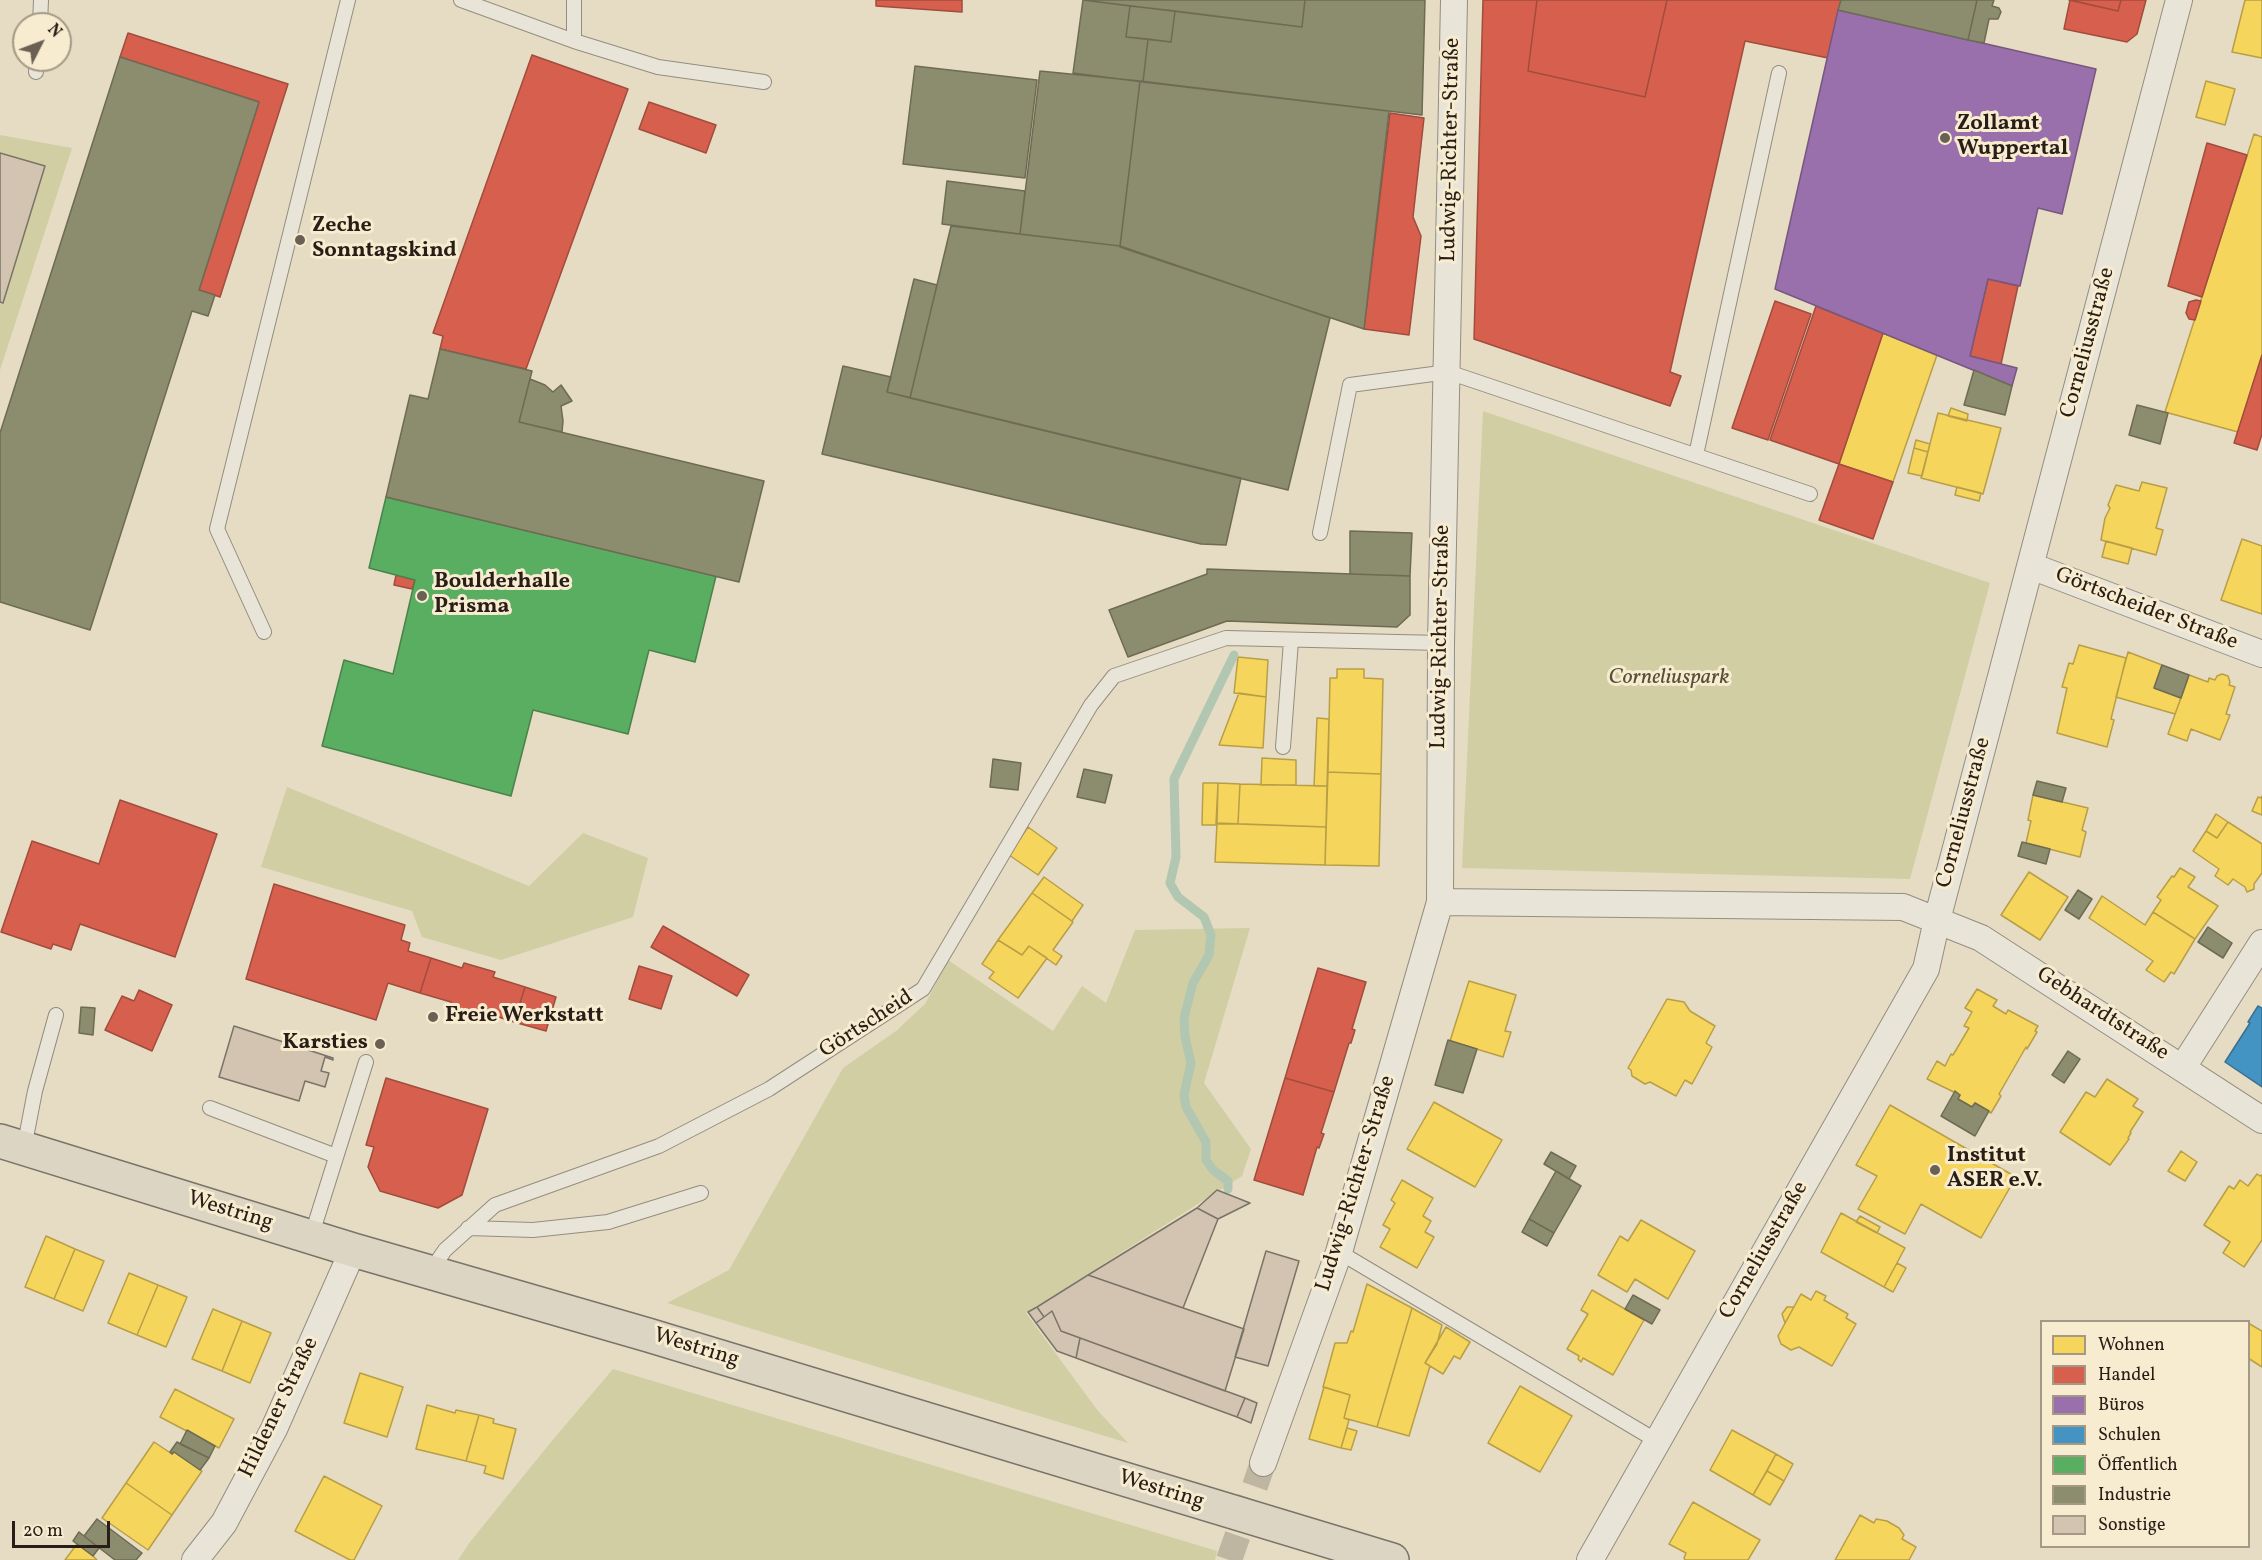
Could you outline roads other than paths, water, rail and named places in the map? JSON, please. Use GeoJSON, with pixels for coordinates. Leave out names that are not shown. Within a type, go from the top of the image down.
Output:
{"type":"FeatureCollection","features":[{"type":"Feature","properties":{"kind":"main road","name":"Westring"},"geometry":{"type":"LineString","coordinates":[[12,1145],[353,1250],[648,1335],[1392,1560]]}},
{"type":"Feature","properties":{"kind":"street","name":"Ludwig-Richter-Straße"},"geometry":{"type":"LineString","coordinates":[[1263,1463],[1339,1252],[1440,902],[1441,643],[1455,0]]}},
{"type":"Feature","properties":{"kind":"street","name":"Corneliusstraße"},"geometry":{"type":"LineString","coordinates":[[1590,1560],[1926,969],[2180,0]]}},
{"type":"Feature","properties":{"kind":"street","name":"Görtscheider Straße"},"geometry":{"type":"LineString","coordinates":[[2031,566],[2262,654]]}},
{"type":"Feature","properties":{"kind":"street"},"geometry":{"type":"LineString","coordinates":[[1440,902],[1903,907],[1937,920]]}},
{"type":"Feature","properties":{"kind":"street","name":"Gebhardtstraße"},"geometry":{"type":"LineString","coordinates":[[1937,920],[1981,938],[2262,1120]]}},
{"type":"Feature","properties":{"kind":"street"},"geometry":{"type":"LineString","coordinates":[[2183,1067],[2262,943]]}},
{"type":"Feature","properties":{"kind":"street","name":"Hildener Straße"},"geometry":{"type":"LineString","coordinates":[[195,1560],[224,1522],[274,1429],[353,1250]]}},
{"type":"Feature","properties":{"kind":"lane"},"geometry":{"type":"LineString","coordinates":[[264,632],[217,529],[348,0]]}},
{"type":"Feature","properties":{"kind":"lane"},"geometry":{"type":"LineString","coordinates":[[461,0],[574,41],[658,67],[764,82]]}},
{"type":"Feature","properties":{"kind":"lane"},"geometry":{"type":"LineString","coordinates":[[574,0],[574,41]]}},
{"type":"Feature","properties":{"kind":"lane"},"geometry":{"type":"LineString","coordinates":[[1696,455],[1779,73]]}},
{"type":"Feature","properties":{"kind":"lane"},"geometry":{"type":"LineString","coordinates":[[1320,533],[1350,385],[1448,372],[1810,494]]}},
{"type":"Feature","properties":{"kind":"lane","name":"Görtscheid"},"geometry":{"type":"LineString","coordinates":[[430,1272],[444,1250],[495,1205],[659,1146],[769,1089],[923,989],[1091,705],[1114,676],[1226,638],[1441,643]]}},
{"type":"Feature","properties":{"kind":"lane"},"geometry":{"type":"LineString","coordinates":[[1283,747],[1292,641]]}},
{"type":"Feature","properties":{"kind":"lane"},"geometry":{"type":"LineString","coordinates":[[12,1145],[35,1091],[56,1015]]}},
{"type":"Feature","properties":{"kind":"lane"},"geometry":{"type":"LineString","coordinates":[[311,1237],[366,1062]]}},
{"type":"Feature","properties":{"kind":"lane"},"geometry":{"type":"LineString","coordinates":[[210,1108],[336,1156]]}},
{"type":"Feature","properties":{"kind":"lane"},"geometry":{"type":"LineString","coordinates":[[468,1228],[533,1230],[608,1222],[701,1193]]}},
{"type":"Feature","properties":{"kind":"lane"},"geometry":{"type":"LineString","coordinates":[[1339,1252],[1657,1441]]}},
{"type":"Feature","properties":{"kind":"waterway"},"geometry":{"type":"LineString","coordinates":[[1228,1189],[1228,1181],[1213,1170],[1206,1160],[1206,1142],[1186,1107],[1184,1094],[1191,1063],[1185,1037],[1184,1018],[1193,983],[1209,955],[1211,935],[1204,917],[1178,897],[1170,883],[1176,857],[1174,779],[1234,655]]}},
{"type":"Feature","properties":{"kind":"tunnel"},"geometry":{"type":"LineString","coordinates":[[1229,1560],[1263,1463]]}},
{"type":"Feature","properties":{"kind":"place","name":"Zollamt Wuppertal"},"geometry":{"type":"Point","coordinates":[1945,138]}},
{"type":"Feature","properties":{"kind":"place","name":"Zeche Sonntagskind"},"geometry":{"type":"Point","coordinates":[300,240]}},
{"type":"Feature","properties":{"kind":"place","name":"Boulderhalle Prisma"},"geometry":{"type":"Point","coordinates":[422,596]}},
{"type":"Feature","properties":{"kind":"place","name":"Freie Werkstatt"},"geometry":{"type":"Point","coordinates":[433,1017]}},
{"type":"Feature","properties":{"kind":"place","name":"Karsties"},"geometry":{"type":"Point","coordinates":[380,1044]}},
{"type":"Feature","properties":{"kind":"place","name":"Institut ASER e.V."},"geometry":{"type":"Point","coordinates":[1935,1170]}},
{"type":"Feature","properties":{"kind":"park label","name":"Corneliuspark"},"geometry":{"type":"Point","coordinates":[1669,679]}}]}
